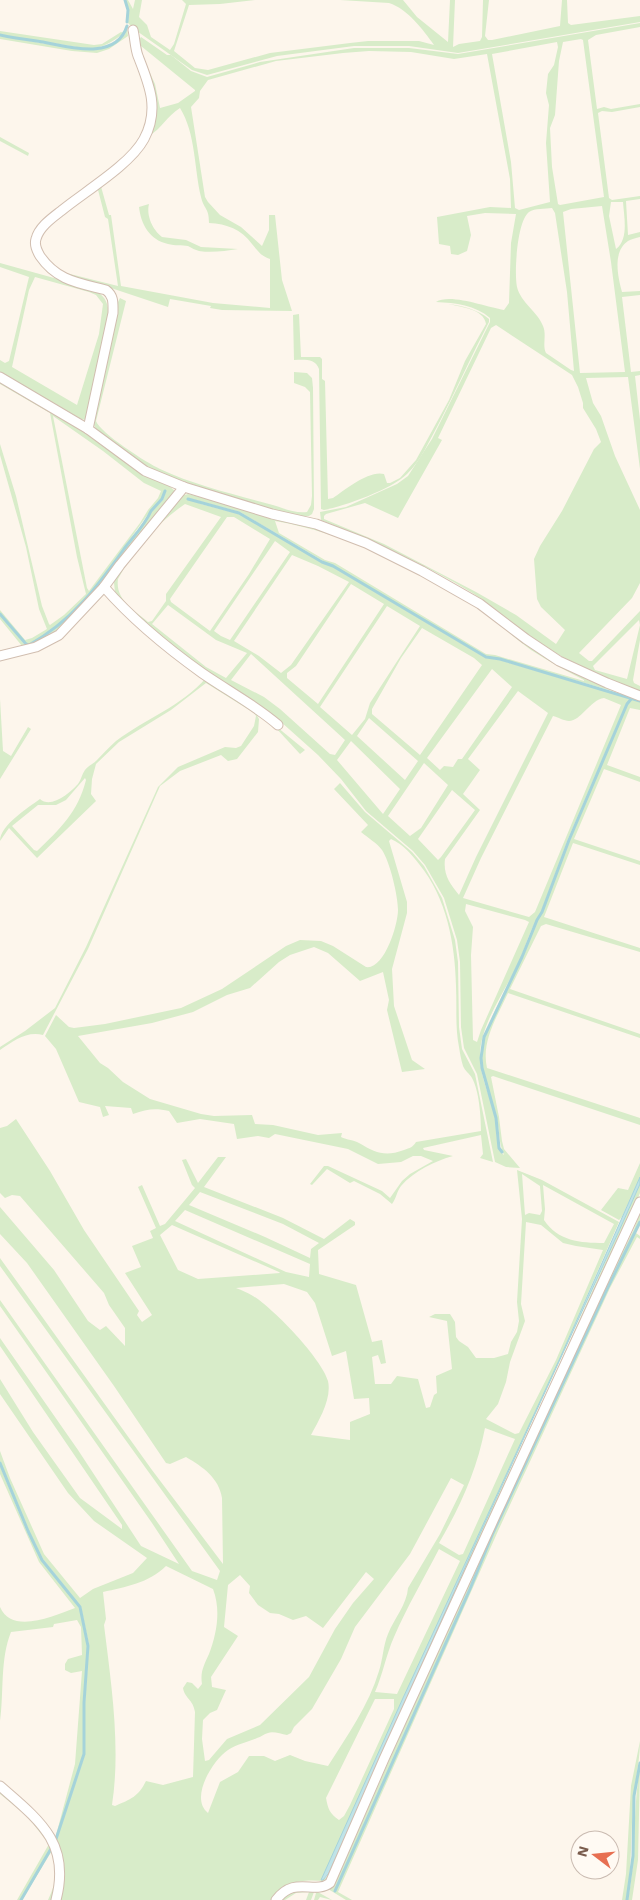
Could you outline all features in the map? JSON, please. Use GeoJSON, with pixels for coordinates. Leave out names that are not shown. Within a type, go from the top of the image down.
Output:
{"type":"FeatureCollection","features":[{"type":"Feature","properties":{"kind":"street"},"geometry":{"type":"LineString","coordinates":[[88,429],[113,300],[110,293],[106,290],[69,280],[55,273],[39,254],[35,245],[36,237],[48,221],[118,168],[144,140],[152,110],[150,88],[138,54],[133,30]]}},
{"type":"Feature","properties":{"kind":"street"},"geometry":{"type":"LineString","coordinates":[[0,377],[88,429],[145,471],[184,487],[272,514],[316,524],[366,543],[422,570],[480,604],[526,639],[560,661],[640,696]]}},
{"type":"Feature","properties":{"kind":"street"},"geometry":{"type":"LineString","coordinates":[[0,656],[36,647],[59,635],[104,587],[125,558],[184,487]]}},
{"type":"Feature","properties":{"kind":"street"},"geometry":{"type":"LineString","coordinates":[[104,587],[121,607],[171,649],[202,673],[255,707],[278,725]]}},
{"type":"Feature","properties":{"kind":"street"},"geometry":{"type":"LineString","coordinates":[[276,1900],[286,1890],[294,1887],[325,1887],[330,1883],[499,1506],[640,1202]]}},
{"type":"Feature","properties":{"kind":"street"},"geometry":{"type":"LineString","coordinates":[[0,1786],[38,1820],[54,1842],[59,1858],[60,1873],[56,1900]]}},
{"type":"Feature","properties":{"kind":"green space"},"geometry":{"type":"Polygon","coordinates":[[[126,0],[128,0],[133,9],[135,0],[142,0],[139,17],[147,25],[151,37],[170,50],[174,44],[186,4],[182,0],[255,0],[189,5],[174,51],[195,68],[208,70],[270,53],[368,41],[419,41],[434,45],[414,21],[396,6],[389,3],[340,0],[403,0],[417,17],[448,42],[450,0],[455,0],[453,47],[459,44],[480,41],[482,37],[483,0],[489,0],[485,36],[488,40],[560,26],[562,0],[567,0],[568,23],[571,25],[640,16],[640,22],[458,53],[409,46],[354,46],[277,56],[207,75],[192,70],[134,29],[128,23],[129,10],[126,0]]]}},
{"type":"Feature","properties":{"kind":"green space"},"geometry":{"type":"Polygon","coordinates":[[[640,23],[640,27],[596,35],[588,40],[597,109],[604,107],[611,109],[640,104],[640,107],[598,113],[609,198],[612,200],[640,196],[640,199],[626,201],[628,235],[640,232],[640,237],[629,240],[623,246],[618,258],[618,265],[622,292],[640,291],[640,295],[622,297],[631,372],[640,371],[640,375],[635,376],[640,420],[640,469],[628,377],[586,378],[593,403],[601,416],[615,456],[640,510],[640,583],[632,598],[579,653],[589,661],[592,661],[640,611],[640,625],[640,640],[633,680],[634,683],[640,686],[640,692],[588,670],[550,650],[482,599],[438,573],[381,545],[321,520],[320,512],[346,507],[397,484],[408,476],[432,439],[490,322],[490,318],[472,307],[436,302],[450,299],[459,300],[504,310],[509,303],[511,243],[516,214],[485,213],[467,216],[471,235],[467,251],[458,255],[451,254],[450,246],[439,244],[437,217],[490,207],[511,208],[510,179],[487,54],[454,59],[411,52],[369,51],[343,53],[276,61],[208,80],[200,91],[199,98],[191,107],[205,197],[220,215],[241,227],[262,246],[269,230],[269,215],[275,215],[282,280],[292,311],[222,310],[210,308],[211,306],[170,299],[168,307],[111,288],[68,277],[55,269],[56,267],[62,272],[118,286],[108,219],[105,217],[97,186],[100,183],[109,215],[111,215],[121,286],[213,303],[270,308],[270,259],[260,253],[238,231],[228,226],[209,223],[208,214],[201,197],[192,140],[180,108],[149,136],[152,127],[139,40],[141,37],[167,55],[171,55],[191,71],[207,77],[260,62],[354,48],[409,48],[458,54],[640,23]],[[583,40],[563,42],[559,61],[555,115],[550,128],[552,167],[558,204],[560,205],[604,197],[583,40]],[[557,42],[492,54],[511,162],[515,208],[519,210],[550,202],[546,143],[549,105],[546,93],[548,74],[554,65],[558,47],[557,42]],[[141,46],[143,58],[155,84],[160,108],[178,103],[195,91],[141,46]],[[611,202],[609,216],[616,249],[623,240],[624,234],[623,202],[611,202]],[[602,206],[571,209],[563,212],[580,373],[625,372],[602,206]],[[552,208],[534,210],[525,217],[519,236],[516,259],[517,287],[522,298],[541,321],[545,333],[544,347],[546,353],[574,371],[567,292],[555,213],[552,208]],[[496,325],[491,328],[438,438],[442,440],[398,518],[365,503],[326,514],[324,519],[384,544],[476,592],[516,615],[556,644],[565,630],[541,607],[537,599],[534,559],[562,511],[594,449],[601,442],[596,429],[583,408],[578,387],[572,375],[496,325]],[[639,620],[593,666],[595,670],[627,679],[640,625],[639,620]]]}},
{"type":"Feature","properties":{"kind":"green space"},"geometry":{"type":"Polygon","coordinates":[[[127,27],[128,36],[109,49],[97,53],[72,51],[0,39],[0,36],[77,49],[97,50],[110,46],[125,34],[127,27]]]}},
{"type":"Feature","properties":{"kind":"green space"},"geometry":{"type":"Polygon","coordinates":[[[0,31],[94,45],[102,44],[121,32],[124,33],[107,44],[89,49],[9,36],[0,34],[0,31]]]}},
{"type":"Feature","properties":{"kind":"green space"},"geometry":{"type":"Polygon","coordinates":[[[0,137],[29,153],[28,156],[0,141],[0,137]]]}},
{"type":"Feature","properties":{"kind":"green space"},"geometry":{"type":"Polygon","coordinates":[[[149,204],[148,213],[151,222],[162,237],[186,240],[201,247],[238,249],[204,252],[188,246],[171,245],[156,239],[144,226],[139,207],[149,204]]]}},
{"type":"Feature","properties":{"kind":"green space"},"geometry":{"type":"Polygon","coordinates":[[[0,263],[90,288],[100,294],[106,301],[108,308],[107,320],[86,420],[81,419],[0,372],[0,360],[5,363],[9,361],[29,277],[0,267],[0,263]],[[35,277],[29,290],[12,367],[77,405],[99,334],[103,304],[96,295],[35,277]]]}},
{"type":"Feature","properties":{"kind":"green space"},"geometry":{"type":"Polygon","coordinates":[[[120,298],[126,301],[96,421],[99,426],[135,454],[173,475],[288,510],[307,512],[311,505],[312,496],[310,392],[305,387],[294,383],[294,372],[307,373],[312,378],[313,388],[314,509],[312,514],[300,516],[250,504],[162,474],[141,463],[96,429],[93,423],[117,304],[120,298]]]}},
{"type":"Feature","properties":{"kind":"green space"},"geometry":{"type":"Polygon","coordinates":[[[448,304],[475,310],[489,319],[489,322],[421,457],[400,480],[380,491],[356,501],[333,508],[321,509],[319,369],[312,361],[294,360],[293,315],[299,314],[301,357],[320,357],[322,359],[322,379],[325,381],[328,499],[333,498],[371,475],[384,474],[387,483],[390,483],[400,478],[416,460],[449,400],[465,361],[486,324],[477,312],[448,304]]]}},
{"type":"Feature","properties":{"kind":"green space"},"geometry":{"type":"Polygon","coordinates":[[[0,381],[56,413],[131,466],[175,491],[143,530],[101,587],[57,632],[33,646],[0,654],[0,651],[22,646],[0,619],[0,615],[25,645],[30,646],[44,638],[79,608],[93,593],[152,511],[163,500],[166,491],[164,491],[162,499],[151,510],[92,592],[78,607],[43,637],[29,644],[26,643],[0,613],[0,610],[25,640],[47,629],[39,609],[26,547],[0,455],[0,444],[16,496],[42,606],[49,624],[64,615],[86,594],[77,557],[50,413],[0,384],[0,381]],[[53,416],[89,591],[158,498],[161,491],[144,483],[53,416]]]}},
{"type":"Feature","properties":{"kind":"green space"},"geometry":{"type":"Polygon","coordinates":[[[188,494],[233,505],[267,517],[313,527],[363,545],[382,555],[329,534],[275,521],[279,533],[325,560],[335,563],[486,654],[584,681],[531,650],[480,610],[421,575],[450,590],[494,618],[529,646],[556,664],[588,680],[640,699],[501,659],[486,657],[240,512],[188,498],[201,504],[239,514],[322,563],[333,567],[486,658],[500,660],[631,699],[626,704],[568,839],[541,912],[532,928],[516,969],[490,1018],[481,1043],[480,1064],[496,1119],[499,1148],[504,1155],[496,1115],[483,1067],[482,1049],[485,1036],[542,913],[570,840],[627,705],[632,699],[640,702],[640,710],[630,708],[607,765],[640,777],[640,782],[604,769],[574,839],[640,861],[640,865],[573,843],[544,917],[640,948],[640,952],[546,924],[541,926],[510,989],[640,1034],[640,1038],[508,993],[491,1029],[486,1048],[486,1058],[487,1068],[640,1118],[640,1125],[493,1076],[491,1077],[504,1149],[520,1168],[506,1167],[495,1162],[477,1074],[464,1048],[461,1027],[460,962],[457,940],[444,898],[425,865],[413,851],[366,811],[341,779],[318,755],[271,713],[205,672],[123,605],[115,592],[116,573],[181,496],[188,494]],[[185,504],[156,528],[139,548],[118,579],[119,593],[122,599],[148,622],[152,621],[166,601],[166,594],[221,517],[185,504]],[[227,517],[170,599],[171,602],[210,631],[249,574],[270,539],[234,517],[227,517]],[[275,541],[214,631],[230,640],[290,552],[275,541]],[[292,555],[234,641],[259,656],[281,673],[291,665],[349,582],[292,555]],[[351,584],[296,666],[287,673],[287,678],[318,704],[384,604],[351,584]],[[168,605],[152,624],[206,667],[226,678],[247,653],[216,640],[168,605]],[[387,606],[320,707],[352,735],[365,719],[370,703],[420,626],[387,606]],[[422,628],[401,658],[372,709],[372,714],[420,755],[482,665],[474,658],[422,628]],[[251,654],[231,680],[264,697],[330,754],[335,755],[345,740],[251,654]],[[492,669],[427,758],[440,770],[444,766],[453,767],[458,759],[462,759],[512,687],[492,669]],[[518,691],[468,759],[480,770],[463,794],[480,810],[445,859],[446,875],[459,895],[548,713],[518,691]],[[604,698],[573,720],[567,721],[553,716],[481,858],[463,898],[529,917],[535,912],[621,705],[604,698]],[[369,718],[357,736],[405,780],[418,761],[369,718]],[[351,741],[337,760],[383,814],[400,789],[351,741]],[[424,763],[388,816],[410,836],[421,828],[448,785],[424,763]],[[452,790],[418,839],[438,860],[475,810],[452,790]],[[466,904],[465,911],[473,927],[471,955],[473,1040],[477,1042],[529,922],[466,904]]]}},
{"type":"Feature","properties":{"kind":"green space"},"geometry":{"type":"Polygon","coordinates":[[[206,678],[254,710],[259,719],[258,732],[237,759],[228,761],[221,755],[180,771],[160,786],[88,949],[43,1035],[31,1034],[15,1040],[0,1050],[0,1047],[55,1008],[86,947],[158,787],[178,767],[225,747],[236,748],[241,746],[254,726],[256,716],[206,683],[171,710],[119,742],[96,764],[91,794],[96,801],[37,858],[9,828],[0,841],[1,835],[15,817],[40,799],[44,802],[55,801],[70,792],[78,784],[86,769],[116,741],[186,697],[206,678]],[[85,778],[66,800],[56,805],[38,805],[12,826],[34,850],[37,851],[53,835],[73,811],[86,780],[85,778]]]}},
{"type":"Feature","properties":{"kind":"green space"},"geometry":{"type":"Polygon","coordinates":[[[0,699],[3,751],[11,756],[28,727],[31,729],[0,779],[0,699]]]}},
{"type":"Feature","properties":{"kind":"green space"},"geometry":{"type":"Polygon","coordinates":[[[275,727],[277,727],[305,750],[300,754],[275,727]]]}},
{"type":"Feature","properties":{"kind":"green space"},"geometry":{"type":"Polygon","coordinates":[[[340,783],[365,812],[412,852],[424,866],[442,898],[455,940],[458,962],[459,1027],[462,1049],[475,1074],[493,1162],[480,1158],[483,1154],[481,1135],[423,1148],[424,1150],[453,1156],[418,1171],[401,1186],[392,1204],[380,1194],[354,1181],[350,1183],[327,1169],[312,1185],[310,1184],[324,1166],[328,1166],[382,1191],[390,1198],[402,1181],[410,1174],[433,1161],[421,1156],[413,1156],[401,1162],[378,1164],[348,1149],[275,1134],[269,1138],[258,1136],[237,1139],[234,1124],[200,1119],[177,1123],[169,1111],[164,1110],[143,1111],[133,1114],[131,1108],[105,1106],[109,1115],[103,1117],[100,1107],[79,1102],[56,1049],[45,1036],[56,1015],[69,1027],[74,1028],[105,1024],[181,1008],[222,989],[286,946],[300,940],[321,941],[333,946],[366,967],[373,966],[379,961],[389,945],[396,926],[398,904],[393,879],[382,850],[361,832],[368,825],[334,789],[340,783]],[[391,839],[389,841],[407,902],[407,913],[392,969],[394,1006],[412,1060],[425,1069],[402,1072],[387,1010],[389,1000],[383,972],[360,981],[328,953],[314,947],[290,955],[279,962],[250,988],[227,995],[193,1012],[152,1023],[78,1036],[100,1063],[123,1082],[150,1099],[201,1114],[214,1116],[252,1115],[255,1124],[273,1125],[318,1135],[342,1133],[341,1137],[381,1153],[408,1149],[416,1142],[481,1131],[478,1096],[472,1078],[463,1066],[458,1039],[454,954],[448,922],[443,906],[429,877],[410,853],[391,839]]]}},
{"type":"Feature","properties":{"kind":"green space"},"geometry":{"type":"Polygon","coordinates":[[[16,1119],[50,1171],[84,1230],[139,1311],[137,1315],[142,1322],[152,1315],[125,1273],[141,1267],[132,1246],[153,1238],[150,1231],[156,1228],[138,1187],[142,1185],[160,1226],[165,1224],[195,1188],[182,1160],[186,1159],[198,1183],[218,1157],[226,1157],[204,1187],[283,1218],[324,1239],[350,1219],[355,1222],[355,1225],[318,1250],[319,1274],[356,1285],[372,1342],[382,1340],[386,1363],[381,1364],[378,1355],[372,1357],[375,1384],[391,1384],[397,1376],[418,1379],[426,1408],[430,1407],[434,1395],[437,1393],[436,1376],[452,1369],[447,1321],[429,1317],[435,1314],[450,1314],[455,1322],[456,1337],[468,1347],[476,1358],[494,1358],[508,1354],[511,1342],[517,1332],[519,1321],[517,1302],[522,1219],[517,1170],[542,1180],[619,1222],[560,1358],[403,1698],[322,1880],[329,1873],[479,1536],[553,1379],[640,1184],[640,1193],[626,1226],[326,1881],[302,1881],[289,1884],[272,1900],[58,1900],[56,1841],[85,1754],[85,1703],[89,1645],[81,1607],[43,1559],[29,1531],[0,1461],[0,1451],[44,1554],[80,1598],[93,1589],[133,1573],[147,1558],[94,1521],[68,1493],[0,1394],[0,1379],[33,1432],[80,1498],[122,1529],[122,1525],[0,1346],[0,1338],[78,1450],[141,1546],[179,1564],[0,1306],[0,1300],[192,1571],[217,1580],[220,1571],[0,1266],[0,1258],[152,1470],[223,1564],[222,1498],[214,1479],[204,1469],[186,1457],[170,1464],[166,1463],[27,1263],[0,1234],[0,1207],[54,1270],[88,1321],[100,1330],[106,1326],[125,1346],[125,1328],[109,1305],[104,1293],[20,1196],[12,1195],[5,1198],[0,1193],[0,1128],[7,1126],[16,1119]],[[522,1174],[525,1215],[529,1213],[540,1215],[542,1211],[540,1186],[522,1174]],[[543,1185],[544,1220],[563,1237],[578,1241],[604,1243],[614,1224],[543,1185]],[[200,1192],[189,1205],[310,1258],[311,1249],[319,1243],[283,1224],[200,1192]],[[185,1210],[175,1221],[286,1272],[309,1277],[310,1264],[185,1210]],[[526,1222],[521,1304],[525,1321],[510,1362],[506,1382],[498,1404],[486,1419],[515,1434],[519,1433],[556,1360],[603,1250],[563,1243],[541,1225],[526,1222]],[[172,1225],[160,1235],[178,1270],[198,1279],[280,1273],[172,1225]],[[284,1284],[236,1288],[262,1302],[296,1335],[317,1360],[328,1381],[328,1395],[324,1409],[311,1435],[350,1440],[350,1422],[370,1414],[369,1398],[354,1399],[346,1351],[332,1356],[315,1303],[307,1292],[284,1284]],[[485,1428],[482,1444],[461,1502],[439,1543],[459,1555],[463,1554],[515,1439],[485,1428]],[[451,1478],[410,1554],[355,1627],[341,1659],[312,1709],[294,1727],[291,1733],[287,1735],[270,1732],[231,1748],[222,1755],[210,1770],[202,1789],[201,1798],[203,1806],[208,1813],[220,1782],[238,1772],[249,1756],[264,1756],[275,1761],[290,1755],[305,1761],[328,1766],[357,1720],[375,1684],[386,1639],[403,1606],[408,1588],[440,1534],[464,1485],[451,1478]],[[439,1549],[394,1637],[375,1692],[397,1694],[460,1561],[439,1549]],[[166,1566],[152,1577],[136,1584],[103,1592],[106,1619],[104,1625],[114,1715],[116,1760],[112,1805],[115,1806],[134,1797],[146,1781],[163,1785],[193,1777],[195,1712],[193,1704],[185,1695],[183,1688],[187,1682],[192,1683],[198,1689],[202,1684],[203,1669],[216,1630],[217,1605],[213,1589],[166,1566]],[[366,1572],[323,1628],[306,1616],[293,1620],[279,1614],[270,1613],[258,1605],[249,1593],[250,1586],[240,1575],[228,1585],[224,1627],[238,1636],[211,1677],[212,1687],[226,1690],[217,1710],[210,1713],[203,1720],[202,1739],[205,1761],[209,1760],[227,1739],[260,1725],[309,1677],[335,1629],[353,1603],[374,1579],[366,1572]],[[375,1699],[326,1798],[333,1816],[339,1820],[344,1816],[394,1709],[394,1699],[375,1699]]]}},
{"type":"Feature","properties":{"kind":"green space"},"geometry":{"type":"Polygon","coordinates":[[[640,1163],[640,1177],[622,1217],[619,1220],[601,1210],[618,1188],[628,1190],[640,1163]]]}},
{"type":"Feature","properties":{"kind":"green space"},"geometry":{"type":"Polygon","coordinates":[[[640,1213],[640,1220],[635,1231],[606,1288],[495,1526],[640,1213]]]}},
{"type":"Feature","properties":{"kind":"green space"},"geometry":{"type":"Polygon","coordinates":[[[636,1233],[640,1236],[640,1239],[637,1237],[610,1288],[498,1531],[338,1892],[352,1900],[346,1900],[328,1889],[335,1882],[340,1872],[428,1672],[492,1533],[335,1891],[471,1589],[494,1533],[607,1289],[636,1233]]]}},
{"type":"Feature","properties":{"kind":"green space"},"geometry":{"type":"Polygon","coordinates":[[[0,1466],[27,1532],[42,1560],[80,1607],[88,1646],[83,1703],[84,1754],[55,1839],[75,1764],[82,1671],[71,1673],[65,1670],[65,1664],[68,1659],[82,1655],[81,1627],[77,1620],[54,1624],[53,1627],[11,1632],[5,1653],[0,1721],[0,1607],[6,1615],[14,1620],[23,1622],[45,1619],[75,1608],[39,1562],[0,1474],[0,1466]]]}},
{"type":"Feature","properties":{"kind":"green space"},"geometry":{"type":"Polygon","coordinates":[[[640,1741],[633,1808],[631,1861],[626,1900],[622,1900],[626,1874],[631,1786],[640,1741]]]}},
{"type":"Feature","properties":{"kind":"green space"},"geometry":{"type":"Polygon","coordinates":[[[640,1768],[638,1860],[632,1900],[628,1900],[633,1867],[636,1801],[640,1768]]]}},
{"type":"Feature","properties":{"kind":"green space"},"geometry":{"type":"Polygon","coordinates":[[[0,1789],[37,1824],[47,1836],[54,1849],[58,1864],[59,1881],[55,1900],[48,1900],[57,1869],[53,1849],[22,1900],[52,1847],[20,1900],[17,1900],[49,1844],[27,1816],[0,1794],[0,1789]]]}},
{"type":"Feature","properties":{"kind":"green space"},"geometry":{"type":"Polygon","coordinates":[[[298,1889],[316,1891],[332,1900],[320,1897],[318,1900],[314,1900],[316,1893],[314,1892],[311,1900],[306,1900],[309,1892],[296,1893],[285,1900],[280,1900],[298,1889]]]}},
{"type":"Feature","properties":{"kind":"water"},"geometry":{"type":"Polygon","coordinates":[[[640,1177],[640,1184],[619,1231],[479,1536],[329,1873],[321,1880],[560,1358],[640,1177]]]}},
{"type":"Feature","properties":{"kind":"waterway"},"geometry":{"type":"LineString","coordinates":[[125,0],[128,10],[127,22]]}},
{"type":"Feature","properties":{"kind":"waterway"},"geometry":{"type":"LineString","coordinates":[[0,35],[66,47],[91,49],[113,44],[121,37],[127,26]]}},
{"type":"Feature","properties":{"kind":"waterway"},"geometry":{"type":"LineString","coordinates":[[0,614],[26,644],[29,645],[44,636],[71,614],[104,577],[151,511],[162,499],[165,491]]}},
{"type":"Feature","properties":{"kind":"waterway"},"geometry":{"type":"LineString","coordinates":[[188,499],[239,513],[322,562],[333,566],[486,657],[500,659],[640,701]]}},
{"type":"Feature","properties":{"kind":"waterway"},"geometry":{"type":"LineString","coordinates":[[502,1152],[499,1148],[496,1118],[482,1068],[481,1058],[484,1037],[542,912],[569,840],[627,704],[632,698]]}},
{"type":"Feature","properties":{"kind":"waterway"},"geometry":{"type":"LineString","coordinates":[[335,1891],[470,1589],[493,1533],[640,1222]]}},
{"type":"Feature","properties":{"kind":"waterway"},"geometry":{"type":"LineString","coordinates":[[0,1463],[42,1560],[80,1607],[88,1646],[84,1703],[84,1754],[56,1839]]}},
{"type":"Feature","properties":{"kind":"waterway"},"geometry":{"type":"LineString","coordinates":[[627,1900],[633,1856],[634,1796],[640,1763]]}},
{"type":"Feature","properties":{"kind":"waterway"},"geometry":{"type":"LineString","coordinates":[[21,1900],[52,1847]]}}]}
